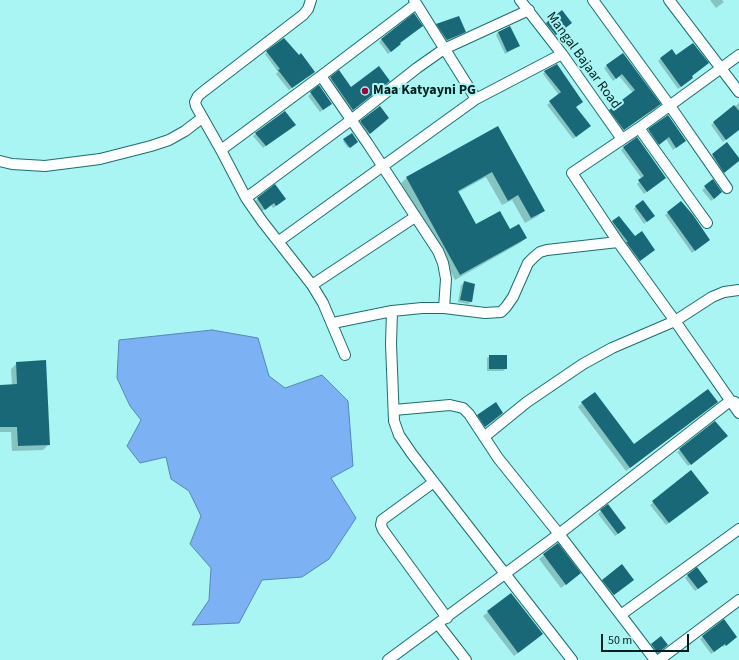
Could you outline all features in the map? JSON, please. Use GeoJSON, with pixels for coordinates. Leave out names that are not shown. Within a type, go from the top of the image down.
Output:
{"type":"FeatureCollection","features":[{"type":"Feature","properties":{"kind":"street"},"geometry":{"type":"LineString","coordinates":[[311,0],[308,9],[303,14],[198,96],[195,102],[202,118],[221,150],[246,198],[262,222],[279,241],[312,285],[323,303],[333,323],[345,355]]}},
{"type":"Feature","properties":{"kind":"street","name":"Mangal Bajaar Road"},"geometry":{"type":"LineString","coordinates":[[520,0],[562,54],[622,139]]}},
{"type":"Feature","properties":{"kind":"street"},"geometry":{"type":"LineString","coordinates":[[593,0],[727,188]]}},
{"type":"Feature","properties":{"kind":"street"},"geometry":{"type":"LineString","coordinates":[[669,0],[739,92]]}},
{"type":"Feature","properties":{"kind":"street"},"geometry":{"type":"LineString","coordinates":[[221,150],[321,76],[415,2],[476,99]]}},
{"type":"Feature","properties":{"kind":"street"},"geometry":{"type":"LineString","coordinates":[[246,198],[352,120],[399,81],[444,49],[529,10]]}},
{"type":"Feature","properties":{"kind":"street"},"geometry":{"type":"LineString","coordinates":[[279,241],[476,99],[562,54]]}},
{"type":"Feature","properties":{"kind":"street"},"geometry":{"type":"LineString","coordinates":[[739,55],[639,128],[572,173],[618,242],[734,402],[739,413]]}},
{"type":"Feature","properties":{"kind":"street"},"geometry":{"type":"LineString","coordinates":[[321,76],[416,217],[443,263],[446,280],[444,308]]}},
{"type":"Feature","properties":{"kind":"street"},"geometry":{"type":"LineString","coordinates":[[0,161],[12,164],[45,166],[100,159],[151,146],[168,140],[185,131],[202,118]]}},
{"type":"Feature","properties":{"kind":"street"},"geometry":{"type":"LineString","coordinates":[[639,128],[707,224]]}},
{"type":"Feature","properties":{"kind":"street"},"geometry":{"type":"LineString","coordinates":[[312,285],[416,217]]}},
{"type":"Feature","properties":{"kind":"street"},"geometry":{"type":"LineString","coordinates":[[333,323],[392,311],[422,308],[444,308],[485,313],[501,312],[513,297],[528,263],[540,252],[618,242]]}},
{"type":"Feature","properties":{"kind":"street"},"geometry":{"type":"LineString","coordinates":[[484,437],[527,402],[583,364],[612,348],[676,321],[712,297],[724,292],[739,290]]}},
{"type":"Feature","properties":{"kind":"street"},"geometry":{"type":"LineString","coordinates":[[392,311],[391,344],[394,422],[399,435],[572,660]]}},
{"type":"Feature","properties":{"kind":"street"},"geometry":{"type":"LineString","coordinates":[[388,660],[448,618],[734,402]]}},
{"type":"Feature","properties":{"kind":"street"},"geometry":{"type":"LineString","coordinates":[[394,410],[450,405],[463,408],[469,414],[498,458],[560,534],[622,614],[655,660]]}},
{"type":"Feature","properties":{"kind":"street"},"geometry":{"type":"LineString","coordinates":[[434,482],[382,520],[381,525],[383,530],[448,618]]}},
{"type":"Feature","properties":{"kind":"street"},"geometry":{"type":"LineString","coordinates":[[622,614],[739,529]]}},
{"type":"Feature","properties":{"kind":"street"},"geometry":{"type":"LineString","coordinates":[[659,660],[739,600]]}},
{"type":"Feature","properties":{"kind":"street"},"geometry":{"type":"LineString","coordinates":[[438,624],[466,660]]}},
{"type":"Feature","properties":{"kind":"water"},"geometry":{"type":"Polygon","coordinates":[[[212,330],[258,338],[269,376],[285,388],[322,375],[348,401],[353,466],[331,478],[356,518],[329,559],[302,577],[262,580],[239,623],[192,625],[209,600],[211,568],[190,544],[201,516],[189,491],[171,479],[166,457],[140,463],[127,446],[141,420],[130,406],[117,378],[119,340],[212,330]]]}},
{"type":"Feature","properties":{"kind":"building"},"geometry":{"type":"Polygon","coordinates":[[[562,10],[572,23],[556,35],[546,23],[562,10]]]}},
{"type":"Feature","properties":{"kind":"building"},"geometry":{"type":"Polygon","coordinates":[[[414,13],[423,26],[400,43],[401,44],[391,52],[381,39],[414,13]]]}},
{"type":"Feature","properties":{"kind":"building"},"geometry":{"type":"Polygon","coordinates":[[[459,16],[466,32],[447,40],[436,24],[459,16]]]}},
{"type":"Feature","properties":{"kind":"building"},"geometry":{"type":"Polygon","coordinates":[[[510,26],[520,46],[507,52],[498,32],[510,26]]]}},
{"type":"Feature","properties":{"kind":"building"},"geometry":{"type":"Polygon","coordinates":[[[284,38],[299,55],[301,53],[315,72],[292,88],[266,51],[284,38]]]}},
{"type":"Feature","properties":{"kind":"building"},"geometry":{"type":"Polygon","coordinates":[[[693,43],[709,63],[681,87],[660,58],[672,49],[676,55],[693,43]]]}},
{"type":"Feature","properties":{"kind":"building"},"geometry":{"type":"Polygon","coordinates":[[[623,53],[661,104],[624,130],[609,110],[635,90],[622,74],[616,79],[606,65],[623,53]]]}},
{"type":"Feature","properties":{"kind":"building"},"geometry":{"type":"Polygon","coordinates":[[[557,64],[583,102],[576,107],[591,126],[576,137],[549,101],[561,92],[544,71],[557,64]]]}},
{"type":"Feature","properties":{"kind":"building","name":"Maa Katyayni PG"},"geometry":{"type":"Polygon","coordinates":[[[379,66],[390,81],[353,110],[330,77],[339,70],[351,87],[379,66]]]}},
{"type":"Feature","properties":{"kind":"building"},"geometry":{"type":"Polygon","coordinates":[[[319,85],[332,104],[323,110],[310,92],[319,85]]]}},
{"type":"Feature","properties":{"kind":"building"},"geometry":{"type":"Polygon","coordinates":[[[734,105],[739,111],[739,130],[726,140],[713,122],[734,105]]]}},
{"type":"Feature","properties":{"kind":"building"},"geometry":{"type":"Polygon","coordinates":[[[380,106],[389,118],[370,134],[360,121],[380,106]]]}},
{"type":"Feature","properties":{"kind":"building"},"geometry":{"type":"Polygon","coordinates":[[[285,111],[296,125],[266,146],[255,133],[285,111]]]}},
{"type":"Feature","properties":{"kind":"building"},"geometry":{"type":"Polygon","coordinates":[[[668,115],[686,141],[676,148],[669,137],[659,145],[648,129],[668,115]]]}},
{"type":"Feature","properties":{"kind":"building"},"geometry":{"type":"Polygon","coordinates":[[[498,126],[545,211],[531,218],[518,195],[508,201],[492,172],[458,191],[476,224],[500,211],[510,229],[519,224],[527,238],[460,275],[406,177],[498,126]]]}},
{"type":"Feature","properties":{"kind":"building"},"geometry":{"type":"Polygon","coordinates":[[[352,133],[358,142],[350,148],[343,139],[352,133]]]}},
{"type":"Feature","properties":{"kind":"building"},"geometry":{"type":"Polygon","coordinates":[[[637,137],[666,178],[647,192],[638,180],[644,176],[623,147],[637,137]]]}},
{"type":"Feature","properties":{"kind":"building"},"geometry":{"type":"Polygon","coordinates":[[[727,142],[739,158],[739,161],[724,173],[712,154],[727,142]]]}},
{"type":"Feature","properties":{"kind":"building"},"geometry":{"type":"Polygon","coordinates":[[[713,179],[722,192],[714,199],[704,186],[713,179]]]}},
{"type":"Feature","properties":{"kind":"building"},"geometry":{"type":"Polygon","coordinates":[[[275,184],[286,199],[276,206],[274,203],[265,210],[257,198],[275,184]]]}},
{"type":"Feature","properties":{"kind":"building"},"geometry":{"type":"Polygon","coordinates":[[[643,200],[655,216],[647,222],[635,206],[643,200]]]}},
{"type":"Feature","properties":{"kind":"building"},"geometry":{"type":"Polygon","coordinates":[[[681,201],[693,215],[710,240],[695,251],[667,212],[681,201]]]}},
{"type":"Feature","properties":{"kind":"building"},"geometry":{"type":"Polygon","coordinates":[[[619,216],[635,236],[642,231],[655,250],[640,261],[612,221],[619,216]]]}},
{"type":"Feature","properties":{"kind":"building"},"geometry":{"type":"Polygon","coordinates":[[[464,281],[475,284],[472,302],[460,300],[464,281]]]}},
{"type":"Feature","properties":{"kind":"building"},"geometry":{"type":"Polygon","coordinates":[[[489,355],[507,355],[507,369],[489,369],[489,355]]]}},
{"type":"Feature","properties":{"kind":"building"},"geometry":{"type":"Polygon","coordinates":[[[46,360],[50,445],[18,446],[17,427],[0,427],[0,385],[17,384],[16,362],[46,360]]]}},
{"type":"Feature","properties":{"kind":"building"},"geometry":{"type":"Polygon","coordinates":[[[708,389],[718,402],[630,468],[581,402],[595,392],[634,444],[708,389]]]}},
{"type":"Feature","properties":{"kind":"building"},"geometry":{"type":"Polygon","coordinates":[[[496,402],[503,413],[485,427],[477,415],[496,402]]]}},
{"type":"Feature","properties":{"kind":"building"},"geometry":{"type":"Polygon","coordinates":[[[715,421],[728,436],[691,465],[679,449],[715,421]]]}},
{"type":"Feature","properties":{"kind":"building"},"geometry":{"type":"Polygon","coordinates":[[[691,470],[709,493],[669,523],[652,501],[691,470]]]}},
{"type":"Feature","properties":{"kind":"building"},"geometry":{"type":"Polygon","coordinates":[[[608,504],[626,528],[618,534],[600,510],[608,504]]]}},
{"type":"Feature","properties":{"kind":"building"},"geometry":{"type":"Polygon","coordinates":[[[558,543],[581,573],[566,585],[543,554],[558,543]]]}},
{"type":"Feature","properties":{"kind":"building"},"geometry":{"type":"Polygon","coordinates":[[[622,564],[634,580],[614,595],[602,580],[622,564]]]}},
{"type":"Feature","properties":{"kind":"building"},"geometry":{"type":"Polygon","coordinates":[[[697,567],[708,582],[698,589],[687,575],[697,567]]]}},
{"type":"Feature","properties":{"kind":"building"},"geometry":{"type":"Polygon","coordinates":[[[511,593],[543,634],[518,653],[487,611],[511,593]]]}},
{"type":"Feature","properties":{"kind":"building"},"geometry":{"type":"Polygon","coordinates":[[[724,619],[737,637],[726,646],[725,644],[714,652],[702,636],[724,619]]]}},
{"type":"Feature","properties":{"kind":"building"},"geometry":{"type":"Polygon","coordinates":[[[661,636],[668,645],[658,653],[651,644],[661,636]]]}},
{"type":"Feature","properties":{"kind":"place","name":"Maa Katyayni PG"},"geometry":{"type":"Point","coordinates":[365,91]}}]}
